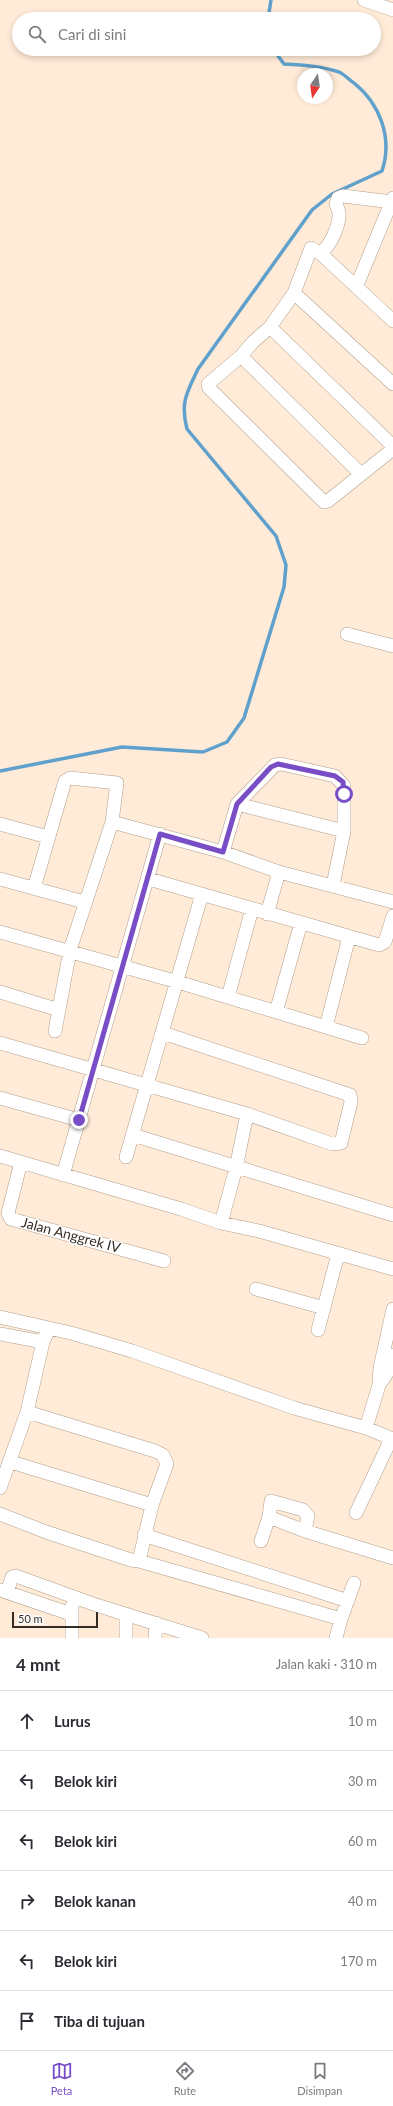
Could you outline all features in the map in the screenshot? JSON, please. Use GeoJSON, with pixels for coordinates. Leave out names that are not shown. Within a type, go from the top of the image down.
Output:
{"type":"FeatureCollection","features":[{"type":"Feature","properties":{"kind":"street"},"geometry":{"type":"LineString","coordinates":[[364,0],[393,10]]}},
{"type":"Feature","properties":{"kind":"street"},"geometry":{"type":"LineString","coordinates":[[320,253],[327,250],[337,222],[339,214],[336,204],[338,198],[343,196],[393,200],[357,285]]}},
{"type":"Feature","properties":{"kind":"street"},"geometry":{"type":"LineString","coordinates":[[270,327],[393,447],[328,501],[322,501],[208,387],[209,382],[241,356],[253,342],[270,327],[294,293],[309,249],[311,248],[320,253],[357,285],[393,321]]}},
{"type":"Feature","properties":{"kind":"street"},"geometry":{"type":"LineString","coordinates":[[294,293],[393,384]]}},
{"type":"Feature","properties":{"kind":"street"},"geometry":{"type":"LineString","coordinates":[[241,356],[360,474]]}},
{"type":"Feature","properties":{"kind":"street"},"geometry":{"type":"LineString","coordinates":[[347,634],[393,646]]}},
{"type":"Feature","properties":{"kind":"street"},"geometry":{"type":"LineString","coordinates":[[223,852],[237,804],[271,767],[278,764],[335,776],[344,786],[344,831],[333,885]]}},
{"type":"Feature","properties":{"kind":"street"},"geometry":{"type":"LineString","coordinates":[[34,888],[63,784],[68,778],[118,784],[112,822],[84,902],[70,950],[55,1031]]}},
{"type":"Feature","properties":{"kind":"street"},"geometry":{"type":"LineString","coordinates":[[237,804],[344,831]]}},
{"type":"Feature","properties":{"kind":"street"},"geometry":{"type":"LineString","coordinates":[[112,822],[223,852],[279,872],[393,902]]}},
{"type":"Feature","properties":{"kind":"street"},"geometry":{"type":"LineString","coordinates":[[0,824],[48,837]]}},
{"type":"Feature","properties":{"kind":"street"},"geometry":{"type":"LineString","coordinates":[[63,1175],[149,879],[160,834]]}},
{"type":"Feature","properties":{"kind":"street"},"geometry":{"type":"LineString","coordinates":[[267,914],[279,872]]}},
{"type":"Feature","properties":{"kind":"street"},"geometry":{"type":"LineString","coordinates":[[0,879],[84,902]]}},
{"type":"Feature","properties":{"kind":"street"},"geometry":{"type":"LineString","coordinates":[[149,879],[267,914],[382,945],[386,940],[393,916]]}},
{"type":"Feature","properties":{"kind":"street"},"geometry":{"type":"LineString","coordinates":[[126,1157],[149,1085],[202,894]]}},
{"type":"Feature","properties":{"kind":"street"},"geometry":{"type":"LineString","coordinates":[[228,997],[252,909]]}},
{"type":"Feature","properties":{"kind":"street"},"geometry":{"type":"LineString","coordinates":[[276,1012],[301,923]]}},
{"type":"Feature","properties":{"kind":"street"},"geometry":{"type":"LineString","coordinates":[[0,932],[70,950],[362,1038]]}},
{"type":"Feature","properties":{"kind":"street"},"geometry":{"type":"LineString","coordinates":[[326,1027],[349,937]]}},
{"type":"Feature","properties":{"kind":"street"},"geometry":{"type":"LineString","coordinates":[[0,992],[59,1010]]}},
{"type":"Feature","properties":{"kind":"street"},"geometry":{"type":"LineString","coordinates":[[0,1042],[247,1114],[338,1145],[342,1139],[351,1099],[348,1094],[163,1033]]}},
{"type":"Feature","properties":{"kind":"street"},"geometry":{"type":"LineString","coordinates":[[0,1098],[79,1120]]}},
{"type":"Feature","properties":{"kind":"street"},"geometry":{"type":"LineString","coordinates":[[221,1223],[236,1168],[247,1114]]}},
{"type":"Feature","properties":{"kind":"street"},"geometry":{"type":"LineString","coordinates":[[133,1135],[236,1168],[393,1215]]}},
{"type":"Feature","properties":{"kind":"street"},"geometry":{"type":"LineString","coordinates":[[0,1156],[181,1208],[221,1223],[260,1231],[393,1269]]}},
{"type":"Feature","properties":{"kind":"street","name":"Jalan Anggrek IV"},"geometry":{"type":"LineString","coordinates":[[21,1162],[8,1213],[11,1219],[164,1261]]}},
{"type":"Feature","properties":{"kind":"street"},"geometry":{"type":"LineString","coordinates":[[318,1330],[338,1254]]}},
{"type":"Feature","properties":{"kind":"street"},"geometry":{"type":"LineString","coordinates":[[256,1290],[324,1308]]}},
{"type":"Feature","properties":{"kind":"street"},"geometry":{"type":"LineString","coordinates":[[366,1428],[379,1385],[380,1368],[393,1309]]}},
{"type":"Feature","properties":{"kind":"street"},"geometry":{"type":"LineString","coordinates":[[0,1317],[83,1337],[151,1357],[294,1408],[366,1428],[392,1439],[356,1513]]}},
{"type":"Feature","properties":{"kind":"street"},"geometry":{"type":"LineString","coordinates":[[0,1488],[26,1412],[44,1342],[49,1329]]}},
{"type":"Feature","properties":{"kind":"street"},"geometry":{"type":"LineString","coordinates":[[0,1334],[44,1342]]}},
{"type":"Feature","properties":{"kind":"street"},"geometry":{"type":"LineString","coordinates":[[379,1385],[389,1370],[393,1355]]}},
{"type":"Feature","properties":{"kind":"street"},"geometry":{"type":"LineString","coordinates":[[26,1412],[163,1455],[168,1464],[152,1505],[139,1560]]}},
{"type":"Feature","properties":{"kind":"street"},"geometry":{"type":"LineString","coordinates":[[10,1462],[152,1505]]}},
{"type":"Feature","properties":{"kind":"street"},"geometry":{"type":"LineString","coordinates":[[261,1541],[269,1517],[271,1501],[303,1510],[308,1516],[305,1530]]}},
{"type":"Feature","properties":{"kind":"street"},"geometry":{"type":"LineString","coordinates":[[0,1514],[53,1534],[136,1561],[139,1560],[341,1620]]}},
{"type":"Feature","properties":{"kind":"street"},"geometry":{"type":"LineString","coordinates":[[269,1517],[393,1558]]}},
{"type":"Feature","properties":{"kind":"street"},"geometry":{"type":"LineString","coordinates":[[144,1535],[348,1601]]}},
{"type":"Feature","properties":{"kind":"street"},"geometry":{"type":"LineString","coordinates":[[71,1614],[3,1591],[15,1576],[156,1623],[181,1635],[202,1638]]}},
{"type":"Feature","properties":{"kind":"street"},"geometry":{"type":"LineString","coordinates":[[336,1638],[354,1583]]}},
{"type":"Feature","properties":{"kind":"street"},"geometry":{"type":"LineString","coordinates":[[72,1638],[71,1614],[73,1596]]}},
{"type":"Feature","properties":{"kind":"street"},"geometry":{"type":"LineString","coordinates":[[126,1614],[126,1638]]}},
{"type":"Feature","properties":{"kind":"street"},"geometry":{"type":"LineString","coordinates":[[155,1638],[156,1623]]}},
{"type":"Feature","properties":{"kind":"waterway"},"geometry":{"type":"LineString","coordinates":[[269,12],[271,0]]}},
{"type":"Feature","properties":{"kind":"waterway"},"geometry":{"type":"LineString","coordinates":[[0,771],[122,747],[203,752],[227,742],[244,718],[284,587],[286,565],[276,536],[187,429],[184,412],[186,398],[198,369],[312,210],[332,194],[382,171],[386,146],[382,122],[377,111],[363,91],[354,83],[341,73],[325,68],[284,64],[278,56]]}},
{"type":"Feature","properties":{"kind":"route"},"geometry":{"type":"LineString","coordinates":[[79,1120],[149,879],[160,834],[223,852],[237,804],[271,767],[278,764],[335,776],[343,782],[344,794]]}}]}
